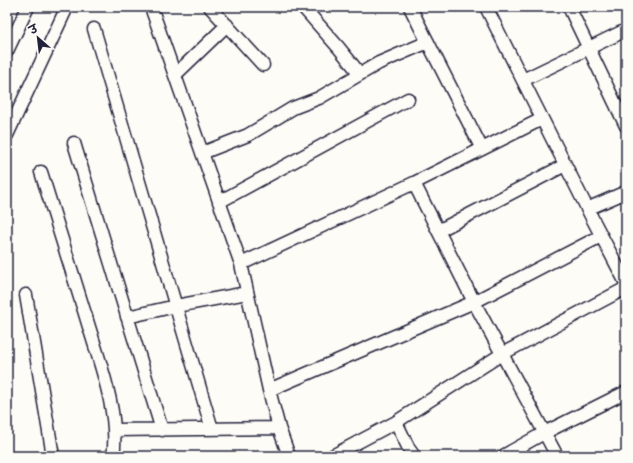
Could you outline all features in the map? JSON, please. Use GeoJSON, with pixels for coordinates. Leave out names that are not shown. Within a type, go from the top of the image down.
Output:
{"type":"FeatureCollection","features":[{"type":"Feature","properties":{"kind":"street"},"geometry":{"type":"LineString","coordinates":[[7,51],[28,7]]}},
{"type":"Feature","properties":{"kind":"street"},"geometry":{"type":"LineString","coordinates":[[7,135],[67,7]]}},
{"type":"Feature","properties":{"kind":"street"},"geometry":{"type":"LineString","coordinates":[[151,7],[241,264],[269,390],[279,428],[289,456]]}},
{"type":"Feature","properties":{"kind":"street"},"geometry":{"type":"LineString","coordinates":[[303,7],[360,74]]}},
{"type":"Feature","properties":{"kind":"street"},"geometry":{"type":"LineString","coordinates":[[410,7],[482,149]]}},
{"type":"Feature","properties":{"kind":"street"},"geometry":{"type":"LineString","coordinates":[[486,7],[587,209],[626,283]]}},
{"type":"Feature","properties":{"kind":"street"},"geometry":{"type":"LineString","coordinates":[[569,7],[626,126]]}},
{"type":"Feature","properties":{"kind":"street"},"geometry":{"type":"LineString","coordinates":[[217,9],[227,25],[263,66]]}},
{"type":"Feature","properties":{"kind":"street"},"geometry":{"type":"LineString","coordinates":[[175,75],[227,25]]}},
{"type":"Feature","properties":{"kind":"street"},"geometry":{"type":"LineString","coordinates":[[94,29],[212,429]]}},
{"type":"Feature","properties":{"kind":"street"},"geometry":{"type":"LineString","coordinates":[[523,80],[626,30]]}},
{"type":"Feature","properties":{"kind":"street"},"geometry":{"type":"LineString","coordinates":[[202,152],[248,135],[293,108],[319,98],[379,63],[428,42]]}},
{"type":"Feature","properties":{"kind":"street"},"geometry":{"type":"LineString","coordinates":[[219,202],[408,99]]}},
{"type":"Feature","properties":{"kind":"street"},"geometry":{"type":"LineString","coordinates":[[241,264],[414,183],[542,119]]}},
{"type":"Feature","properties":{"kind":"street"},"geometry":{"type":"LineString","coordinates":[[74,143],[162,430]]}},
{"type":"Feature","properties":{"kind":"street"},"geometry":{"type":"LineString","coordinates":[[438,231],[565,165]]}},
{"type":"Feature","properties":{"kind":"street"},"geometry":{"type":"LineString","coordinates":[[41,172],[105,380],[114,422],[113,456]]}},
{"type":"Feature","properties":{"kind":"street"},"geometry":{"type":"LineString","coordinates":[[414,183],[474,302],[557,456]]}},
{"type":"Feature","properties":{"kind":"street"},"geometry":{"type":"LineString","coordinates":[[587,209],[626,192]]}},
{"type":"Feature","properties":{"kind":"street"},"geometry":{"type":"LineString","coordinates":[[269,390],[474,302],[601,236]]}},
{"type":"Feature","properties":{"kind":"street"},"geometry":{"type":"LineString","coordinates":[[332,456],[396,422],[502,354],[626,288]]}},
{"type":"Feature","properties":{"kind":"street"},"geometry":{"type":"LineString","coordinates":[[127,316],[247,293]]}},
{"type":"Feature","properties":{"kind":"street"},"geometry":{"type":"LineString","coordinates":[[26,295],[53,456]]}},
{"type":"Feature","properties":{"kind":"street"},"geometry":{"type":"LineString","coordinates":[[503,456],[544,433],[626,392]]}},
{"type":"Feature","properties":{"kind":"street"},"geometry":{"type":"LineString","coordinates":[[396,422],[414,456]]}},
{"type":"Feature","properties":{"kind":"street"},"geometry":{"type":"LineString","coordinates":[[114,430],[279,428]]}}]}
